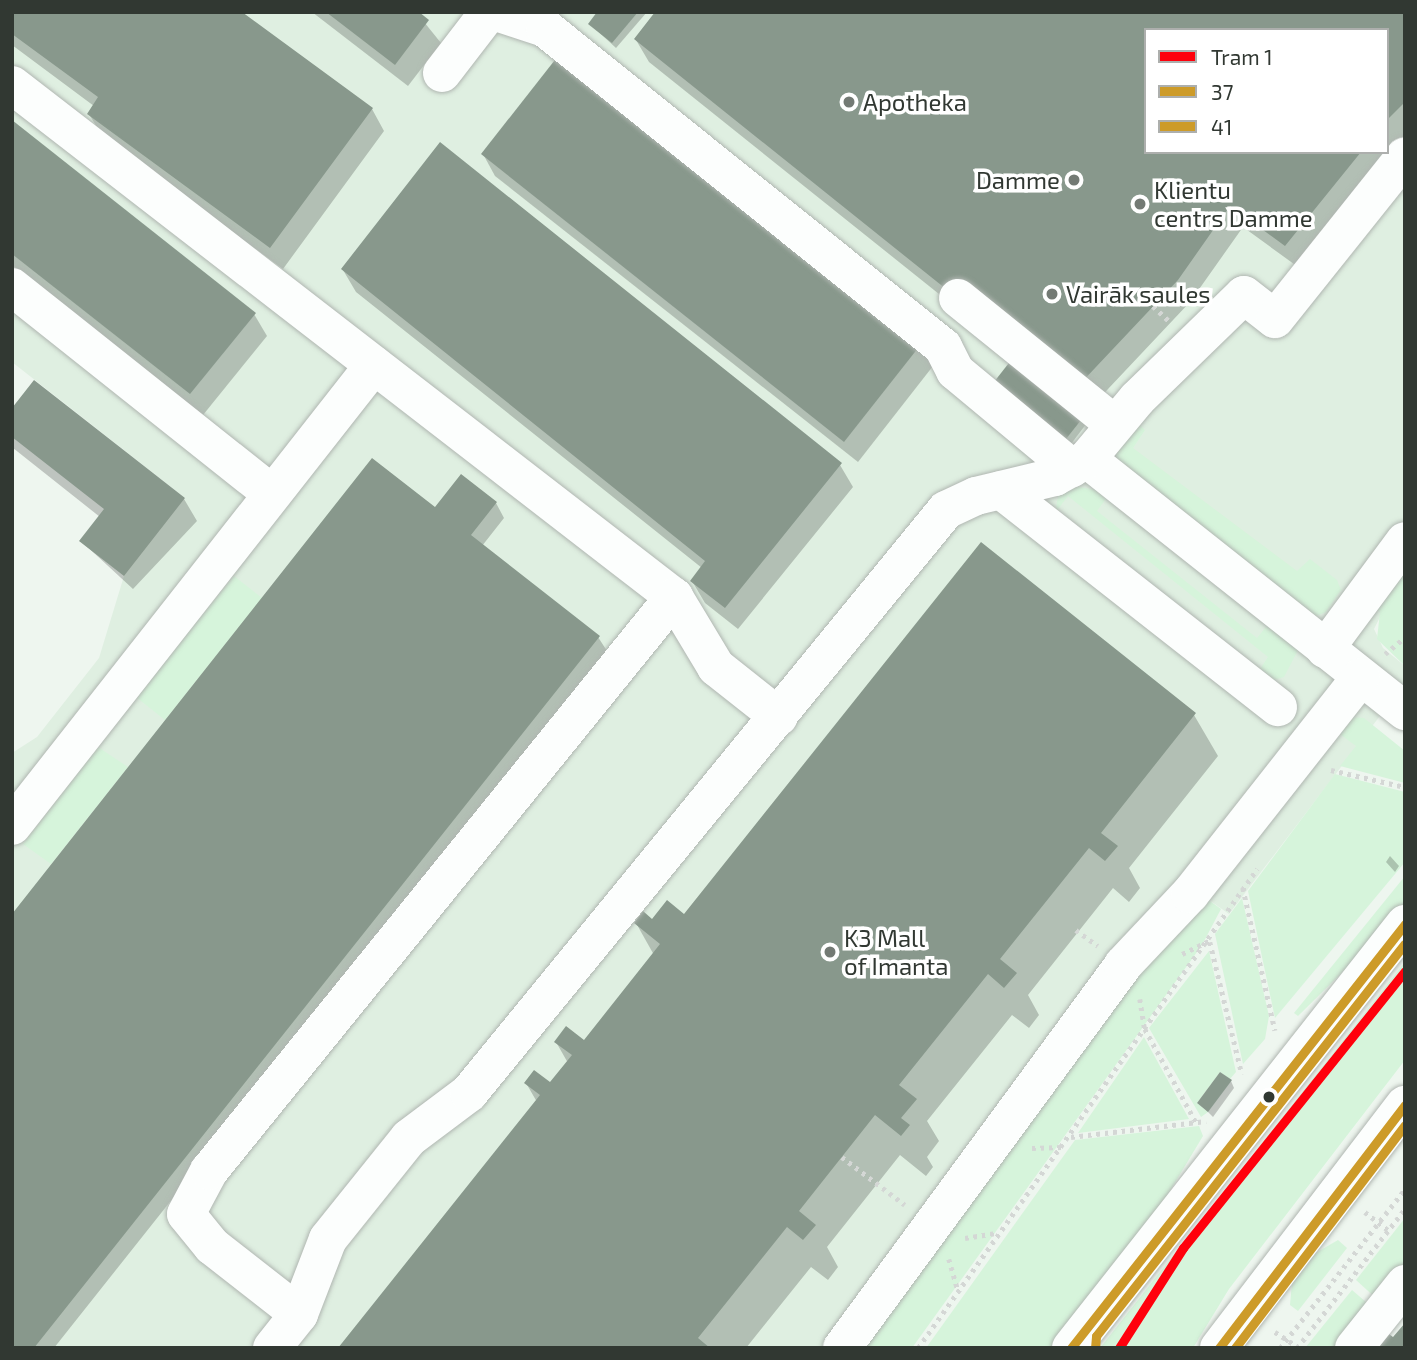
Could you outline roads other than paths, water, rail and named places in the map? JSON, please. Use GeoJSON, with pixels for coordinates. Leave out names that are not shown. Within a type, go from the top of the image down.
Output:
{"type":"FeatureCollection","features":[{"type":"Feature","properties":{"kind":"main road"},"geometry":{"type":"LineString","coordinates":[[442,74],[489,12]]}},
{"type":"Feature","properties":{"kind":"main road"},"geometry":{"type":"LineString","coordinates":[[496,12],[545,28],[943,347],[955,371],[1325,649],[1373,666],[1405,711]]}},
{"type":"Feature","properties":{"kind":"main road"},"geometry":{"type":"LineString","coordinates":[[12,85],[674,597],[716,667],[779,717]]}},
{"type":"Feature","properties":{"kind":"main road"},"geometry":{"type":"LineString","coordinates":[[272,1348],[299,1314],[336,1229],[409,1138],[469,1093],[946,510],[1080,463],[1114,424],[1244,295],[1275,319],[1405,156]]}},
{"type":"Feature","properties":{"kind":"main road"},"geometry":{"type":"LineString","coordinates":[[12,287],[272,494]]}},
{"type":"Feature","properties":{"kind":"main road"},"geometry":{"type":"LineString","coordinates":[[958,298],[1114,424]]}},
{"type":"Feature","properties":{"kind":"main road"},"geometry":{"type":"LineString","coordinates":[[12,826],[374,365]]}},
{"type":"Feature","properties":{"kind":"main road"},"geometry":{"type":"LineString","coordinates":[[1001,490],[1278,707]]}},
{"type":"Feature","properties":{"kind":"main road"},"geometry":{"type":"LineString","coordinates":[[1325,649],[1405,541]]}},
{"type":"Feature","properties":{"kind":"main road"},"geometry":{"type":"LineString","coordinates":[[299,1314],[212,1246],[186,1214],[209,1171],[674,597]]}},
{"type":"Feature","properties":{"kind":"main road"},"geometry":{"type":"LineString","coordinates":[[842,1348],[1123,965],[1190,894],[1373,666]]}},
{"type":"Feature","properties":{"kind":"main road"},"geometry":{"type":"LineString","coordinates":[[1080,1342],[1405,924]]}},
{"type":"Feature","properties":{"kind":"main road"},"geometry":{"type":"LineString","coordinates":[[1219,1348],[1405,1105]]}},
{"type":"Feature","properties":{"kind":"main road"},"geometry":{"type":"LineString","coordinates":[[1354,1348],[1405,1284]]}},
{"type":"Feature","properties":{"kind":"tram line","name":"1"},"geometry":{"type":"LineString","coordinates":[[1119,1348],[1183,1248],[1405,971]]}},
{"type":"Feature","properties":{"kind":"place","name":"Apotheka"},"geometry":{"type":"Point","coordinates":[849,102]}},
{"type":"Feature","properties":{"kind":"place","name":"Damme"},"geometry":{"type":"Point","coordinates":[1074,180]}},
{"type":"Feature","properties":{"kind":"place","name":"Klientu centrs Damme"},"geometry":{"type":"Point","coordinates":[1140,204]}},
{"type":"Feature","properties":{"kind":"place","name":"Vairāk saules"},"geometry":{"type":"Point","coordinates":[1052,294]}},
{"type":"Feature","properties":{"kind":"place","name":"K3 Mall of Imanta"},"geometry":{"type":"Point","coordinates":[830,952]}}]}
